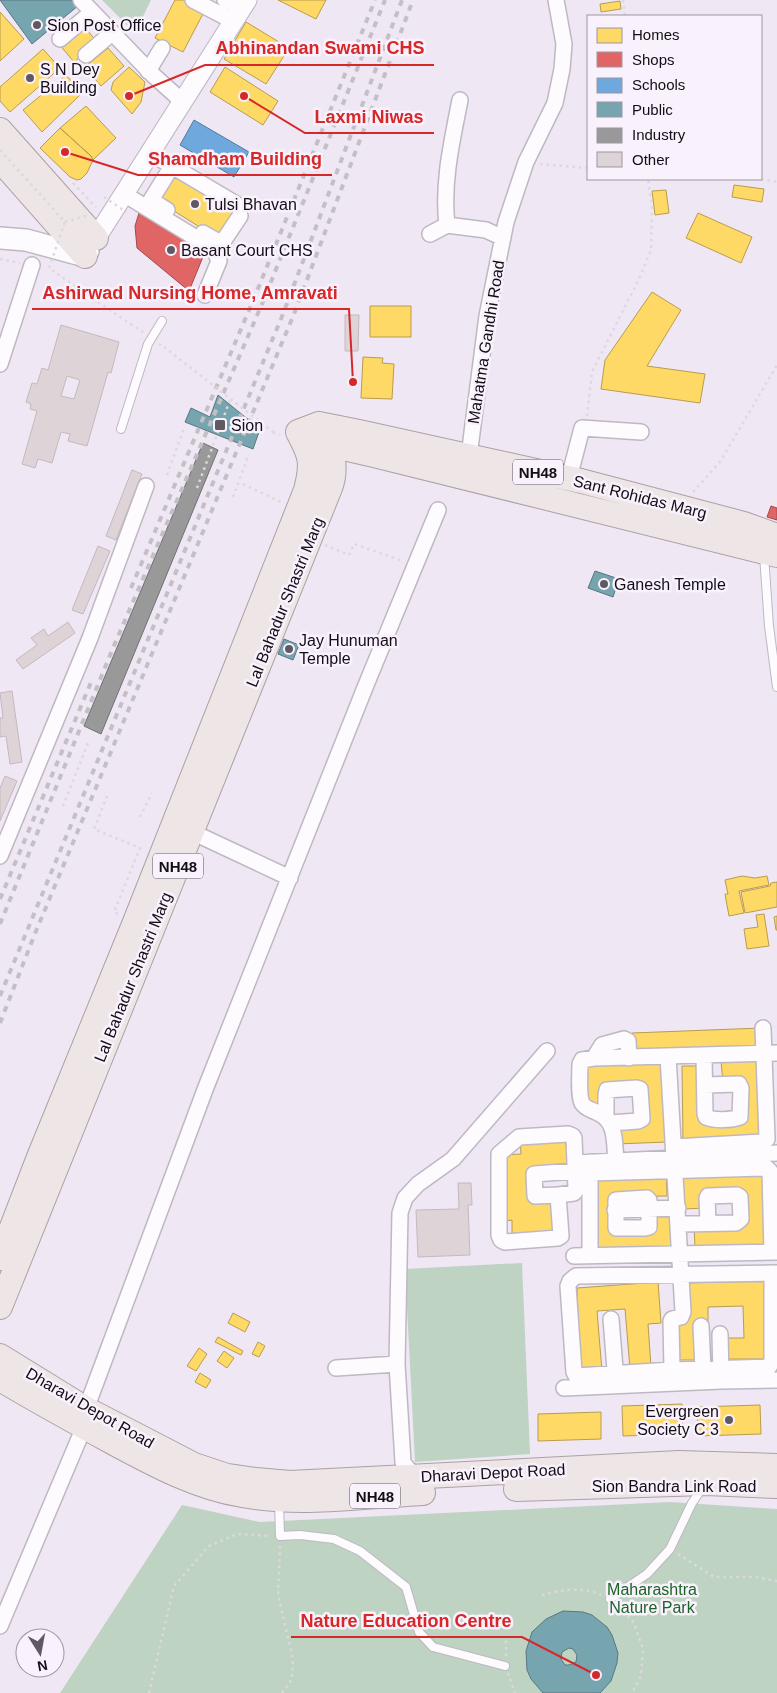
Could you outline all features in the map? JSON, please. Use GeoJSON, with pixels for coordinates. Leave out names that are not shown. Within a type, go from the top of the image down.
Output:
{"type":"FeatureCollection","features":[{"type":"Feature","properties":{"kind":"main road"},"geometry":{"type":"LineString","coordinates":[[0,130],[90,247]]}},
{"type":"Feature","properties":{"kind":"main road"},"geometry":{"type":"LineString","coordinates":[[0,160],[90,247]]}},
{"type":"Feature","properties":{"kind":"main road"},"geometry":{"type":"LineString","coordinates":[[0,238],[90,247]]}},
{"type":"Feature","properties":{"kind":"main road","name":"Sant Rohidas Marg"},"geometry":{"type":"LineString","coordinates":[[314,438],[469,456],[555,483],[638,520],[772,548]]}},
{"type":"Feature","properties":{"kind":"main road","name":"Sant Rohidas Marg"},"geometry":{"type":"LineString","coordinates":[[314,438],[555,483],[645,497],[744,524],[772,548]]}},
{"type":"Feature","properties":{"kind":"main road","name":"Lal Bahadur Shastri Marg"},"geometry":{"type":"LineString","coordinates":[[0,1258],[135,922],[192,832],[334,478],[334,464],[314,438]]}},
{"type":"Feature","properties":{"kind":"main road","name":"Lal Bahadur Shastri Marg"},"geometry":{"type":"LineString","coordinates":[[0,1307],[161,883],[306,490],[310,476],[314,438]]}},
{"type":"Feature","properties":{"kind":"main road"},"geometry":{"type":"LineString","coordinates":[[638,520],[645,497]]}},
{"type":"Feature","properties":{"kind":"main road","name":"Dharavi Depot Road"},"geometry":{"type":"LineString","coordinates":[[0,1356],[85,1418],[194,1465],[227,1476],[290,1483],[417,1485],[680,1463],[777,1466]]}},
{"type":"Feature","properties":{"kind":"main road","name":"Sion Bandra Link Road"},"geometry":{"type":"LineString","coordinates":[[0,1379],[85,1418],[150,1463],[203,1485],[241,1495],[280,1499],[344,1498],[417,1485],[560,1487],[706,1483],[777,1486]]}},
{"type":"Feature","properties":{"kind":"street"},"geometry":{"type":"LineString","coordinates":[[81,0],[148,71],[183,102]]}},
{"type":"Feature","properties":{"kind":"street"},"geometry":{"type":"LineString","coordinates":[[90,247],[126,197],[237,7],[193,0]]}},
{"type":"Feature","properties":{"kind":"street","name":"Mahatma Gandhi Road"},"geometry":{"type":"LineString","coordinates":[[469,456],[487,316],[506,222],[526,162],[556,104],[561,78],[564,44],[556,0]]}},
{"type":"Feature","properties":{"kind":"street"},"geometry":{"type":"LineString","coordinates":[[60,39],[92,12]]}},
{"type":"Feature","properties":{"kind":"street"},"geometry":{"type":"LineString","coordinates":[[86,55],[112,33]]}},
{"type":"Feature","properties":{"kind":"street"},"geometry":{"type":"LineString","coordinates":[[148,71],[162,48]]}},
{"type":"Feature","properties":{"kind":"street"},"geometry":{"type":"LineString","coordinates":[[447,225],[445,193],[449,156],[460,100]]}},
{"type":"Feature","properties":{"kind":"street"},"geometry":{"type":"LineString","coordinates":[[126,197],[151,200],[217,241],[224,240],[238,210],[172,166],[150,154]]}},
{"type":"Feature","properties":{"kind":"street"},"geometry":{"type":"LineString","coordinates":[[151,200],[172,166]]}},
{"type":"Feature","properties":{"kind":"street"},"geometry":{"type":"LineString","coordinates":[[126,197],[214,249],[219,261],[205,295]]}},
{"type":"Feature","properties":{"kind":"street"},"geometry":{"type":"LineString","coordinates":[[430,234],[447,225],[486,230],[503,238]]}},
{"type":"Feature","properties":{"kind":"street"},"geometry":{"type":"LineString","coordinates":[[0,364],[25,263]]}},
{"type":"Feature","properties":{"kind":"street"},"geometry":{"type":"LineString","coordinates":[[555,483],[582,430],[586,427],[641,432]]}},
{"type":"Feature","properties":{"kind":"street"},"geometry":{"type":"LineString","coordinates":[[0,856],[90,638],[146,486]]}},
{"type":"Feature","properties":{"kind":"street"},"geometry":{"type":"LineString","coordinates":[[0,1626],[85,1418],[206,1087],[438,510]]}},
{"type":"Feature","properties":{"kind":"street"},"geometry":{"type":"LineString","coordinates":[[192,832],[290,878]]}},
{"type":"Feature","properties":{"kind":"street"},"geometry":{"type":"LineString","coordinates":[[748,1155],[767,1137],[770,1053],[763,1028]]}},
{"type":"Feature","properties":{"kind":"street"},"geometry":{"type":"LineString","coordinates":[[417,1485],[403,1462],[397,1364],[398,1232],[400,1213],[405,1198],[418,1184],[453,1158],[548,1051]]}},
{"type":"Feature","properties":{"kind":"street"},"geometry":{"type":"LineString","coordinates":[[616,1161],[613,1132],[608,1120],[583,1105],[581,1099],[580,1064],[582,1060],[594,1058],[770,1053]]}},
{"type":"Feature","properties":{"kind":"street"},"geometry":{"type":"LineString","coordinates":[[704,1055],[705,1085]]}},
{"type":"Feature","properties":{"kind":"street"},"geometry":{"type":"LineString","coordinates":[[668,1056],[683,1312],[681,1317],[672,1319],[672,1370]]}},
{"type":"Feature","properties":{"kind":"street"},"geometry":{"type":"LineString","coordinates":[[558,1195],[561,1234],[559,1237],[505,1242],[501,1240],[499,1235],[498,1156],[500,1152],[519,1137],[568,1134],[574,1138],[582,1167],[590,1256]]}},
{"type":"Feature","properties":{"kind":"street"},"geometry":{"type":"LineString","coordinates":[[582,1167],[651,1165],[674,1158],[777,1153]]}},
{"type":"Feature","properties":{"kind":"street"},"geometry":{"type":"LineString","coordinates":[[574,1256],[775,1252],[770,1171],[748,1155]]}},
{"type":"Feature","properties":{"kind":"street"},"geometry":{"type":"LineString","coordinates":[[582,1167],[575,1192],[535,1196],[534,1174],[616,1161],[651,1165]]}},
{"type":"Feature","properties":{"kind":"street"},"geometry":{"type":"LineString","coordinates":[[615,1210],[678,1208]]}},
{"type":"Feature","properties":{"kind":"street"},"geometry":{"type":"LineString","coordinates":[[679,1224],[708,1224]]}},
{"type":"Feature","properties":{"kind":"street"},"geometry":{"type":"LineString","coordinates":[[774,1273],[772,1365],[765,1368],[721,1375],[615,1380],[574,1374],[568,1286],[570,1280],[576,1276],[681,1274],[774,1273]]}},
{"type":"Feature","properties":{"kind":"street"},"geometry":{"type":"LineString","coordinates":[[611,1319],[615,1380]]}},
{"type":"Feature","properties":{"kind":"street"},"geometry":{"type":"LineString","coordinates":[[701,1326],[703,1369]]}},
{"type":"Feature","properties":{"kind":"street"},"geometry":{"type":"LineString","coordinates":[[720,1334],[721,1375]]}},
{"type":"Feature","properties":{"kind":"street"},"geometry":{"type":"LineString","coordinates":[[336,1368],[397,1364]]}},
{"type":"Feature","properties":{"kind":"street"},"geometry":{"type":"LineString","coordinates":[[564,1388],[672,1370],[703,1369],[721,1375],[777,1380]]}},
{"type":"Feature","properties":{"kind":"lane"},"geometry":{"type":"LineString","coordinates":[[121,429],[148,344],[162,320]]}},
{"type":"Feature","properties":{"kind":"lane"},"geometry":{"type":"LineString","coordinates":[[772,548],[769,626],[777,687]]}},
{"type":"Feature","properties":{"kind":"lane"},"geometry":{"type":"LineString","coordinates":[[610,1600],[646,1574],[670,1549],[692,1503],[706,1483]]}},
{"type":"Feature","properties":{"kind":"lane"},"geometry":{"type":"LineString","coordinates":[[280,1499],[280,1536],[300,1535],[334,1539],[360,1551],[406,1587],[420,1632],[433,1647],[505,1666]]}},
{"type":"Feature","properties":{"kind":"path"},"geometry":{"type":"LineString","coordinates":[[623,0],[626,15]]}},
{"type":"Feature","properties":{"kind":"path"},"geometry":{"type":"LineString","coordinates":[[0,150],[65,222]]}},
{"type":"Feature","properties":{"kind":"path"},"geometry":{"type":"LineString","coordinates":[[526,162],[557,167],[587,168]]}},
{"type":"Feature","properties":{"kind":"path"},"geometry":{"type":"LineString","coordinates":[[762,179],[777,182]]}},
{"type":"Feature","properties":{"kind":"path"},"geometry":{"type":"LineString","coordinates":[[586,427],[592,372],[639,279],[651,250],[652,206],[648,180]]}},
{"type":"Feature","properties":{"kind":"path"},"geometry":{"type":"LineString","coordinates":[[72,182],[96,207]]}},
{"type":"Feature","properties":{"kind":"path"},"geometry":{"type":"LineString","coordinates":[[104,198],[126,197]]}},
{"type":"Feature","properties":{"kind":"path"},"geometry":{"type":"LineString","coordinates":[[65,222],[89,215]]}},
{"type":"Feature","properties":{"kind":"path"},"geometry":{"type":"LineString","coordinates":[[65,222],[49,268],[133,326]]}},
{"type":"Feature","properties":{"kind":"path"},"geometry":{"type":"LineString","coordinates":[[0,259],[25,263]]}},
{"type":"Feature","properties":{"kind":"path"},"geometry":{"type":"LineString","coordinates":[[164,347],[273,432]]}},
{"type":"Feature","properties":{"kind":"path"},"geometry":{"type":"LineString","coordinates":[[681,506],[720,462],[777,364]]}},
{"type":"Feature","properties":{"kind":"path"},"geometry":{"type":"LineString","coordinates":[[197,488],[230,400]]}},
{"type":"Feature","properties":{"kind":"path"},"geometry":{"type":"LineString","coordinates":[[167,475],[184,428]]}},
{"type":"Feature","properties":{"kind":"path"},"geometry":{"type":"LineString","coordinates":[[233,497],[250,454]]}},
{"type":"Feature","properties":{"kind":"path"},"geometry":{"type":"LineString","coordinates":[[243,484],[280,502]]}},
{"type":"Feature","properties":{"kind":"path"},"geometry":{"type":"LineString","coordinates":[[322,544],[349,555],[354,544],[416,566]]}},
{"type":"Feature","properties":{"kind":"path"},"geometry":{"type":"LineString","coordinates":[[63,806],[88,744]]}},
{"type":"Feature","properties":{"kind":"path"},"geometry":{"type":"LineString","coordinates":[[140,817],[152,793]]}},
{"type":"Feature","properties":{"kind":"path"},"geometry":{"type":"LineString","coordinates":[[107,796],[94,829],[140,848],[114,912],[135,922]]}},
{"type":"Feature","properties":{"kind":"path"},"geometry":{"type":"LineString","coordinates":[[149,1693],[174,1586],[209,1546],[237,1534],[280,1536],[278,1595],[293,1660],[292,1679],[282,1693]]}},
{"type":"Feature","properties":{"kind":"path"},"geometry":{"type":"LineString","coordinates":[[670,1549],[714,1577],[755,1577],[777,1581]]}},
{"type":"Feature","properties":{"kind":"path"},"geometry":{"type":"LineString","coordinates":[[542,1595],[566,1589],[592,1591],[617,1603],[634,1623],[643,1649],[641,1676],[632,1693]]}},
{"type":"Feature","properties":{"kind":"green space"},"geometry":{"type":"Polygon","coordinates":[[[102,0],[151,0],[135,33],[102,0]]]}},
{"type":"Feature","properties":{"kind":"green space"},"geometry":{"type":"Polygon","coordinates":[[[522,1263],[530,1454],[415,1462],[405,1269],[522,1263]]]}},
{"type":"Feature","properties":{"kind":"green space","name":"Maharashtra Nature Park"},"geometry":{"type":"Polygon","coordinates":[[[670,1502],[777,1509],[777,1693],[60,1693],[182,1505],[260,1522],[670,1502]]]}},
{"type":"Feature","properties":{"kind":"building: Homes"},"geometry":{"type":"Polygon","coordinates":[[[175,0],[185,0],[205,10],[183,52],[155,38],[175,0]]]}},
{"type":"Feature","properties":{"kind":"building: Homes"},"geometry":{"type":"Polygon","coordinates":[[[278,0],[326,0],[316,19],[278,0]]]}},
{"type":"Feature","properties":{"kind":"building: Homes"},"geometry":{"type":"Polygon","coordinates":[[[620,1],[621,9],[601,12],[600,4],[620,1]]]}},
{"type":"Feature","properties":{"kind":"building: Homes"},"geometry":{"type":"Polygon","coordinates":[[[0,12],[24,39],[0,61],[0,12]]]}},
{"type":"Feature","properties":{"kind":"building: Homes"},"geometry":{"type":"Polygon","coordinates":[[[246,22],[289,48],[266,84],[224,59],[246,22]]]}},
{"type":"Feature","properties":{"kind":"building: Homes"},"geometry":{"type":"Polygon","coordinates":[[[82,24],[98,43],[74,62],[58,43],[82,24]]]}},
{"type":"Feature","properties":{"kind":"building: Homes"},"geometry":{"type":"Polygon","coordinates":[[[108,48],[124,66],[101,86],[85,67],[108,48]]]}},
{"type":"Feature","properties":{"kind":"building: Homes","name":"S N Dey Building"},"geometry":{"type":"Polygon","coordinates":[[[43,49],[60,68],[10,112],[0,101],[0,87],[43,49]]]}},
{"type":"Feature","properties":{"kind":"building: Homes"},"geometry":{"type":"Polygon","coordinates":[[[129,67],[145,82],[141,102],[132,114],[111,90],[113,82],[129,67]]]}},
{"type":"Feature","properties":{"kind":"building: Homes"},"geometry":{"type":"Polygon","coordinates":[[[225,67],[278,101],[263,125],[210,92],[225,67]]]}},
{"type":"Feature","properties":{"kind":"building: Homes"},"geometry":{"type":"Polygon","coordinates":[[[66,75],[82,93],[42,132],[23,110],[66,75]]]}},
{"type":"Feature","properties":{"kind":"building: Homes"},"geometry":{"type":"Polygon","coordinates":[[[86,106],[116,138],[93,160],[60,128],[86,106]]]}},
{"type":"Feature","properties":{"kind":"building: Homes"},"geometry":{"type":"Polygon","coordinates":[[[60,128],[93,160],[87,173],[81,179],[77,180],[70,177],[40,148],[60,128]]]}},
{"type":"Feature","properties":{"kind":"building: Homes","name":"Tulsi Bhavan"},"geometry":{"type":"Polygon","coordinates":[[[174,170],[236,209],[217,238],[155,199],[174,170]]]}},
{"type":"Feature","properties":{"kind":"building: Homes"},"geometry":{"type":"Polygon","coordinates":[[[734,185],[764,189],[762,202],[732,197],[734,185]]]}},
{"type":"Feature","properties":{"kind":"building: Homes"},"geometry":{"type":"Polygon","coordinates":[[[666,190],[669,213],[655,215],[652,191],[666,190]]]}},
{"type":"Feature","properties":{"kind":"building: Homes"},"geometry":{"type":"Polygon","coordinates":[[[698,213],[752,237],[741,263],[686,238],[698,213]]]}},
{"type":"Feature","properties":{"kind":"building: Homes"},"geometry":{"type":"Polygon","coordinates":[[[652,292],[681,310],[647,366],[705,374],[700,403],[601,389],[605,360],[652,292]]]}},
{"type":"Feature","properties":{"kind":"building: Homes"},"geometry":{"type":"Polygon","coordinates":[[[370,306],[411,306],[411,337],[370,337],[370,306]]]}},
{"type":"Feature","properties":{"kind":"building: Homes"},"geometry":{"type":"Polygon","coordinates":[[[363,357],[383,358],[382,363],[394,364],[392,399],[361,398],[363,357]]]}},
{"type":"Feature","properties":{"kind":"building: Homes"},"geometry":{"type":"Polygon","coordinates":[[[742,876],[755,878],[767,876],[769,885],[739,891],[744,913],[729,916],[725,894],[728,894],[725,880],[742,876]]]}},
{"type":"Feature","properties":{"kind":"building: Homes"},"geometry":{"type":"Polygon","coordinates":[[[777,882],[777,907],[745,913],[741,892],[770,886],[771,883],[777,882]]]}},
{"type":"Feature","properties":{"kind":"building: Homes"},"geometry":{"type":"Polygon","coordinates":[[[764,914],[769,946],[747,949],[744,929],[758,927],[756,915],[764,914]]]}},
{"type":"Feature","properties":{"kind":"building: Homes"},"geometry":{"type":"Polygon","coordinates":[[[777,916],[777,930],[776,930],[774,917],[777,916]]]}},
{"type":"Feature","properties":{"kind":"building: Homes"},"geometry":{"type":"Polygon","coordinates":[[[761,1028],[762,1049],[634,1054],[632,1033],[761,1028]]]}},
{"type":"Feature","properties":{"kind":"building: Homes"},"geometry":{"type":"Polygon","coordinates":[[[762,1060],[764,1139],[683,1141],[682,1066],[703,1066],[703,1122],[742,1120],[742,1083],[723,1083],[721,1061],[762,1060]]]}},
{"type":"Feature","properties":{"kind":"building: Homes"},"geometry":{"type":"Polygon","coordinates":[[[664,1063],[667,1142],[616,1144],[615,1126],[645,1124],[642,1087],[604,1088],[605,1104],[584,1105],[583,1066],[664,1063]]]}},
{"type":"Feature","properties":{"kind":"building: Homes"},"geometry":{"type":"Polygon","coordinates":[[[566,1138],[566,1146],[570,1145],[571,1170],[531,1171],[533,1204],[552,1203],[553,1236],[512,1238],[512,1220],[506,1221],[503,1155],[521,1154],[520,1140],[566,1138]]]}},
{"type":"Feature","properties":{"kind":"building: Homes"},"geometry":{"type":"Polygon","coordinates":[[[765,1169],[768,1245],[695,1248],[694,1226],[744,1224],[742,1193],[705,1194],[705,1208],[684,1209],[683,1172],[765,1169]]]}},
{"type":"Feature","properties":{"kind":"building: Homes"},"geometry":{"type":"Polygon","coordinates":[[[666,1173],[667,1196],[612,1197],[613,1232],[651,1231],[651,1213],[673,1213],[674,1250],[594,1252],[592,1174],[666,1173]]]}},
{"type":"Feature","properties":{"kind":"building: Homes"},"geometry":{"type":"Polygon","coordinates":[[[768,1281],[769,1359],[727,1359],[727,1338],[744,1338],[743,1306],[708,1307],[708,1323],[696,1323],[697,1360],[675,1360],[674,1320],[685,1283],[768,1281]]]}},
{"type":"Feature","properties":{"kind":"building: Homes"},"geometry":{"type":"Polygon","coordinates":[[[658,1282],[661,1323],[648,1324],[651,1367],[630,1369],[625,1309],[597,1311],[602,1371],[580,1372],[577,1288],[658,1282]]]}},
{"type":"Feature","properties":{"kind":"building: Homes"},"geometry":{"type":"Polygon","coordinates":[[[233,1313],[250,1322],[245,1332],[228,1323],[233,1313]]]}},
{"type":"Feature","properties":{"kind":"building: Homes"},"geometry":{"type":"Polygon","coordinates":[[[218,1337],[243,1351],[241,1355],[215,1342],[218,1337]]]}},
{"type":"Feature","properties":{"kind":"building: Homes"},"geometry":{"type":"Polygon","coordinates":[[[258,1342],[265,1346],[259,1357],[252,1354],[258,1342]]]}},
{"type":"Feature","properties":{"kind":"building: Homes"},"geometry":{"type":"Polygon","coordinates":[[[199,1348],[207,1354],[196,1371],[187,1366],[199,1348]]]}},
{"type":"Feature","properties":{"kind":"building: Homes"},"geometry":{"type":"Polygon","coordinates":[[[224,1351],[234,1358],[227,1368],[217,1361],[224,1351]]]}},
{"type":"Feature","properties":{"kind":"building: Homes"},"geometry":{"type":"Polygon","coordinates":[[[200,1373],[211,1380],[206,1388],[195,1382],[200,1373]]]}},
{"type":"Feature","properties":{"kind":"building: Homes"},"geometry":{"type":"Polygon","coordinates":[[[682,1404],[683,1434],[623,1436],[622,1406],[682,1404]]]}},
{"type":"Feature","properties":{"kind":"building: Homes","name":"Evergreen Society C 3"},"geometry":{"type":"Polygon","coordinates":[[[760,1405],[761,1434],[698,1436],[697,1407],[760,1405]]]}},
{"type":"Feature","properties":{"kind":"building: Homes"},"geometry":{"type":"Polygon","coordinates":[[[601,1412],[601,1439],[538,1441],[538,1414],[601,1412]]]}},
{"type":"Feature","properties":{"kind":"building: Shops","name":"Basant Court CHS"},"geometry":{"type":"Polygon","coordinates":[[[139,213],[205,252],[189,291],[137,248],[135,226],[139,213]]]}},
{"type":"Feature","properties":{"kind":"building: Shops"},"geometry":{"type":"Polygon","coordinates":[[[771,506],[777,508],[777,520],[767,517],[771,506]]]}},
{"type":"Feature","properties":{"kind":"building: Schools"},"geometry":{"type":"Polygon","coordinates":[[[194,120],[249,152],[234,177],[180,145],[194,120]]]}},
{"type":"Feature","properties":{"kind":"building: Public","name":"Sion Post Office"},"geometry":{"type":"Polygon","coordinates":[[[0,0],[76,0],[79,5],[32,44],[0,0]]]}},
{"type":"Feature","properties":{"kind":"building: Public"},"geometry":{"type":"Polygon","coordinates":[[[218,395],[260,429],[253,449],[185,422],[191,408],[210,417],[218,395]]]}},
{"type":"Feature","properties":{"kind":"building: Public","name":"Ganesh Temple"},"geometry":{"type":"Polygon","coordinates":[[[595,571],[619,579],[613,597],[588,588],[595,571]]]}},
{"type":"Feature","properties":{"kind":"building: Public","name":"Jay Hunuman Temple"},"geometry":{"type":"Polygon","coordinates":[[[284,639],[299,645],[293,660],[278,654],[284,639]]]}},
{"type":"Feature","properties":{"kind":"building: Public"},"geometry":{"type":"Polygon","coordinates":[[[563,1611],[583,1612],[592,1615],[607,1627],[618,1653],[617,1663],[611,1681],[600,1693],[543,1693],[531,1679],[527,1670],[526,1651],[532,1632],[546,1619],[563,1611]],[[569,1648],[562,1652],[561,1659],[565,1665],[576,1662],[577,1655],[573,1649],[569,1648]]]}},
{"type":"Feature","properties":{"kind":"building: Industry"},"geometry":{"type":"Polygon","coordinates":[[[203,443],[218,450],[101,734],[84,726],[203,443]]]}},
{"type":"Feature","properties":{"kind":"building: Other"},"geometry":{"type":"Polygon","coordinates":[[[345,315],[359,315],[358,351],[345,351],[345,315]]]}},
{"type":"Feature","properties":{"kind":"building: Other"},"geometry":{"type":"Polygon","coordinates":[[[61,325],[119,342],[111,373],[108,372],[87,446],[68,441],[70,434],[61,432],[52,463],[38,459],[35,468],[22,464],[37,411],[30,409],[31,404],[26,402],[32,383],[37,384],[42,368],[48,370],[61,325]],[[67,376],[61,396],[74,399],[80,380],[67,376]]]}},
{"type":"Feature","properties":{"kind":"building: Other"},"geometry":{"type":"Polygon","coordinates":[[[132,470],[142,474],[116,540],[106,536],[132,470]]]}},
{"type":"Feature","properties":{"kind":"building: Other"},"geometry":{"type":"Polygon","coordinates":[[[98,546],[110,551],[83,614],[72,610],[98,546]]]}},
{"type":"Feature","properties":{"kind":"building: Other"},"geometry":{"type":"Polygon","coordinates":[[[68,622],[75,633],[23,669],[16,660],[37,645],[31,638],[44,629],[48,636],[68,622]]]}},
{"type":"Feature","properties":{"kind":"building: Other"},"geometry":{"type":"Polygon","coordinates":[[[12,691],[22,762],[10,764],[6,736],[0,737],[0,718],[3,718],[0,693],[12,691]]]}},
{"type":"Feature","properties":{"kind":"building: Other"},"geometry":{"type":"Polygon","coordinates":[[[5,776],[17,781],[0,821],[0,788],[5,776]]]}},
{"type":"Feature","properties":{"kind":"building: Other"},"geometry":{"type":"Polygon","coordinates":[[[458,1183],[471,1183],[472,1205],[468,1205],[470,1255],[418,1257],[416,1210],[459,1209],[458,1183]]]}},
{"type":"Feature","properties":{"kind":"railway"},"geometry":{"type":"LineString","coordinates":[[131,588],[255,296],[375,0]]}},
{"type":"Feature","properties":{"kind":"railway"},"geometry":{"type":"LineString","coordinates":[[0,924],[113,648],[262,304],[385,0]]}},
{"type":"Feature","properties":{"kind":"railway"},"geometry":{"type":"LineString","coordinates":[[0,996],[283,314],[402,0]]}},
{"type":"Feature","properties":{"kind":"railway"},"geometry":{"type":"LineString","coordinates":[[0,1023],[36,931],[294,314],[413,0]]}},
{"type":"Feature","properties":{"kind":"railway"},"geometry":{"type":"LineString","coordinates":[[0,899],[92,680]]}},
{"type":"Feature","properties":{"kind":"place","name":"Sion Post Office"},"geometry":{"type":"Point","coordinates":[37,25]}},
{"type":"Feature","properties":{"kind":"place","name":"S N Dey Building"},"geometry":{"type":"Point","coordinates":[30,78]}},
{"type":"Feature","properties":{"kind":"place","name":"Abhinandan Swami CHS"},"geometry":{"type":"Point","coordinates":[129,96]}},
{"type":"Feature","properties":{"kind":"place","name":"Laxmi Niwas"},"geometry":{"type":"Point","coordinates":[244,96]}},
{"type":"Feature","properties":{"kind":"place","name":"Shamdham Building"},"geometry":{"type":"Point","coordinates":[65,152]}},
{"type":"Feature","properties":{"kind":"place","name":"Tulsi Bhavan"},"geometry":{"type":"Point","coordinates":[195,204]}},
{"type":"Feature","properties":{"kind":"place","name":"Basant Court CHS"},"geometry":{"type":"Point","coordinates":[171,250]}},
{"type":"Feature","properties":{"kind":"place","name":"Ashirwad Nursing Home, Amravati"},"geometry":{"type":"Point","coordinates":[353,382]}},
{"type":"Feature","properties":{"kind":"place","name":"Sion"},"geometry":{"type":"Point","coordinates":[220,425]}},
{"type":"Feature","properties":{"kind":"place","name":"Ganesh Temple"},"geometry":{"type":"Point","coordinates":[604,584]}},
{"type":"Feature","properties":{"kind":"place","name":"Jay Hunuman Temple"},"geometry":{"type":"Point","coordinates":[289,649]}},
{"type":"Feature","properties":{"kind":"place","name":"Evergreen Society C 3"},"geometry":{"type":"Point","coordinates":[729,1420]}},
{"type":"Feature","properties":{"kind":"place","name":"Nature Education Centre"},"geometry":{"type":"Point","coordinates":[596,1675]}}]}
